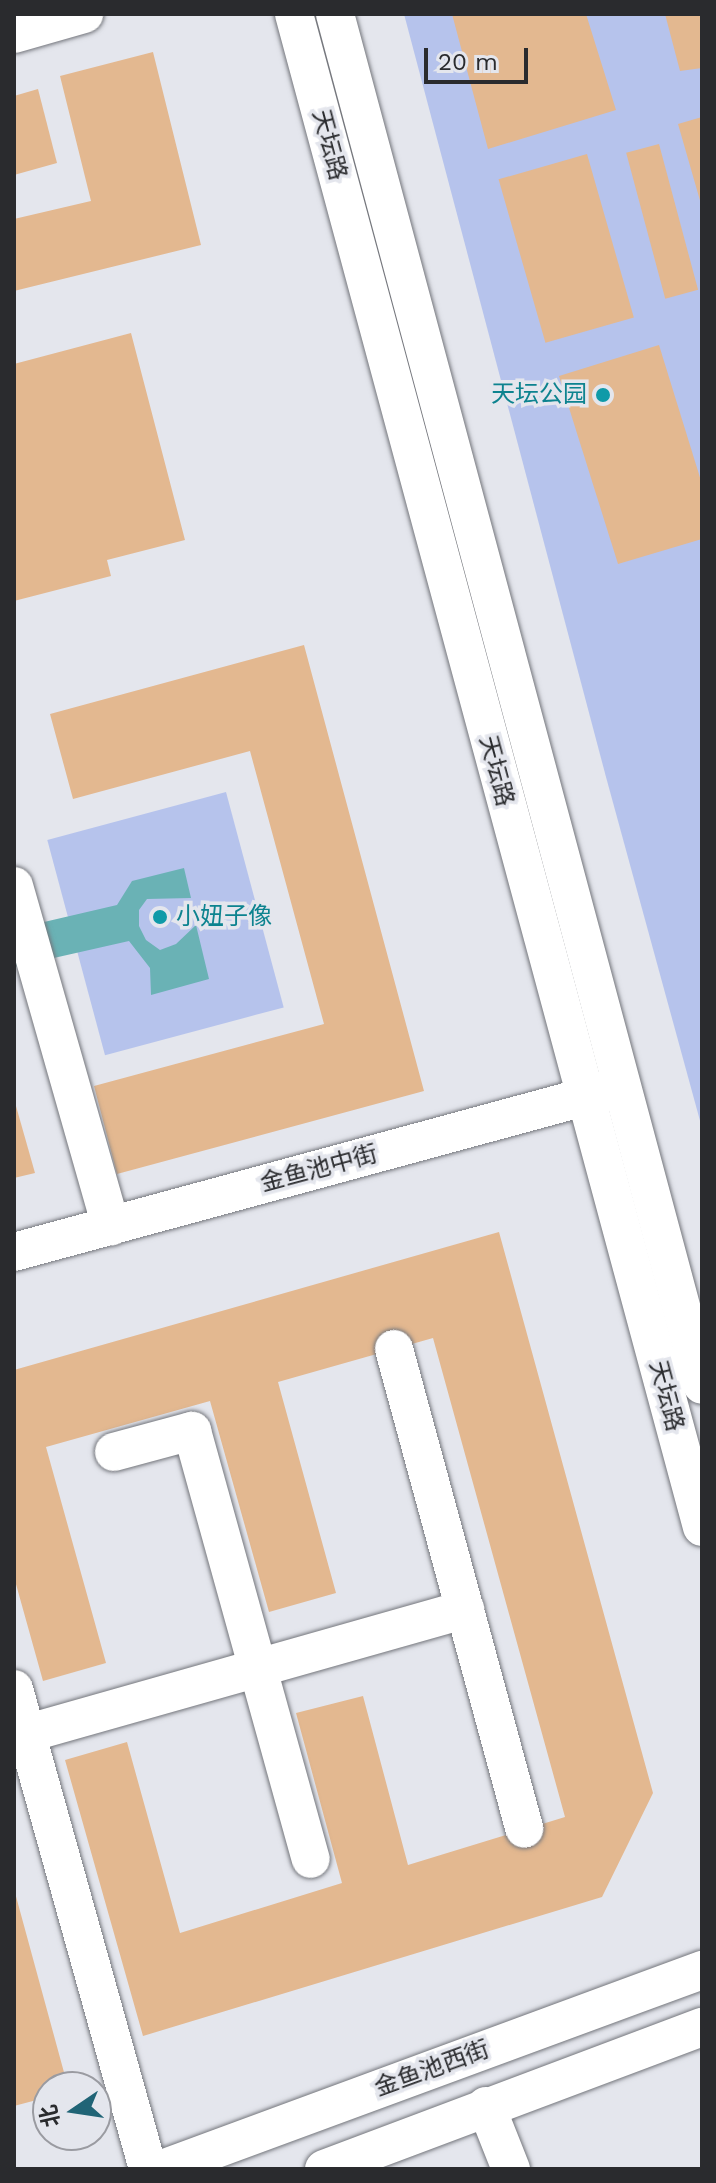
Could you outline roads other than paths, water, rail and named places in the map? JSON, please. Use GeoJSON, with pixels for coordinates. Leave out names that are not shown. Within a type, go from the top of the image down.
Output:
{"type":"FeatureCollection","features":[{"type":"Feature","properties":{"kind":"street"},"geometry":{"type":"LineString","coordinates":[[14,34],[84,14]]}},
{"type":"Feature","properties":{"kind":"street","name":"天坛路"},"geometry":{"type":"LineString","coordinates":[[294,14],[583,1097],[702,1527]]}},
{"type":"Feature","properties":{"kind":"street","name":"天坛路"},"geometry":{"type":"LineString","coordinates":[[335,14],[702,1385]]}},
{"type":"Feature","properties":{"kind":"street"},"geometry":{"type":"LineString","coordinates":[[14,886],[111,1226]]}},
{"type":"Feature","properties":{"kind":"street","name":"金鱼池中街"},"geometry":{"type":"LineString","coordinates":[[14,1252],[624,1086]]}},
{"type":"Feature","properties":{"kind":"street"},"geometry":{"type":"LineString","coordinates":[[394,1349],[524,1829]]}},
{"type":"Feature","properties":{"kind":"street"},"geometry":{"type":"LineString","coordinates":[[114,1452],[192,1431],[311,1859]]}},
{"type":"Feature","properties":{"kind":"street"},"geometry":{"type":"LineString","coordinates":[[20,1735],[465,1609]]}},
{"type":"Feature","properties":{"kind":"street"},"geometry":{"type":"LineString","coordinates":[[14,1689],[20,1735],[148,2169]]}},
{"type":"Feature","properties":{"kind":"street","name":"金鱼池西街"},"geometry":{"type":"LineString","coordinates":[[162,2169],[702,1970]]}},
{"type":"Feature","properties":{"kind":"street"},"geometry":{"type":"LineString","coordinates":[[324,2169],[702,2027]]}},
{"type":"Feature","properties":{"kind":"street"},"geometry":{"type":"LineString","coordinates":[[486,2106],[511,2169]]}},
{"type":"Feature","properties":{"kind":"place","name":"天坛公园"},"geometry":{"type":"Point","coordinates":[603,395]}},
{"type":"Feature","properties":{"kind":"place","name":"小妞子像"},"geometry":{"type":"Point","coordinates":[160,917]}}]}
